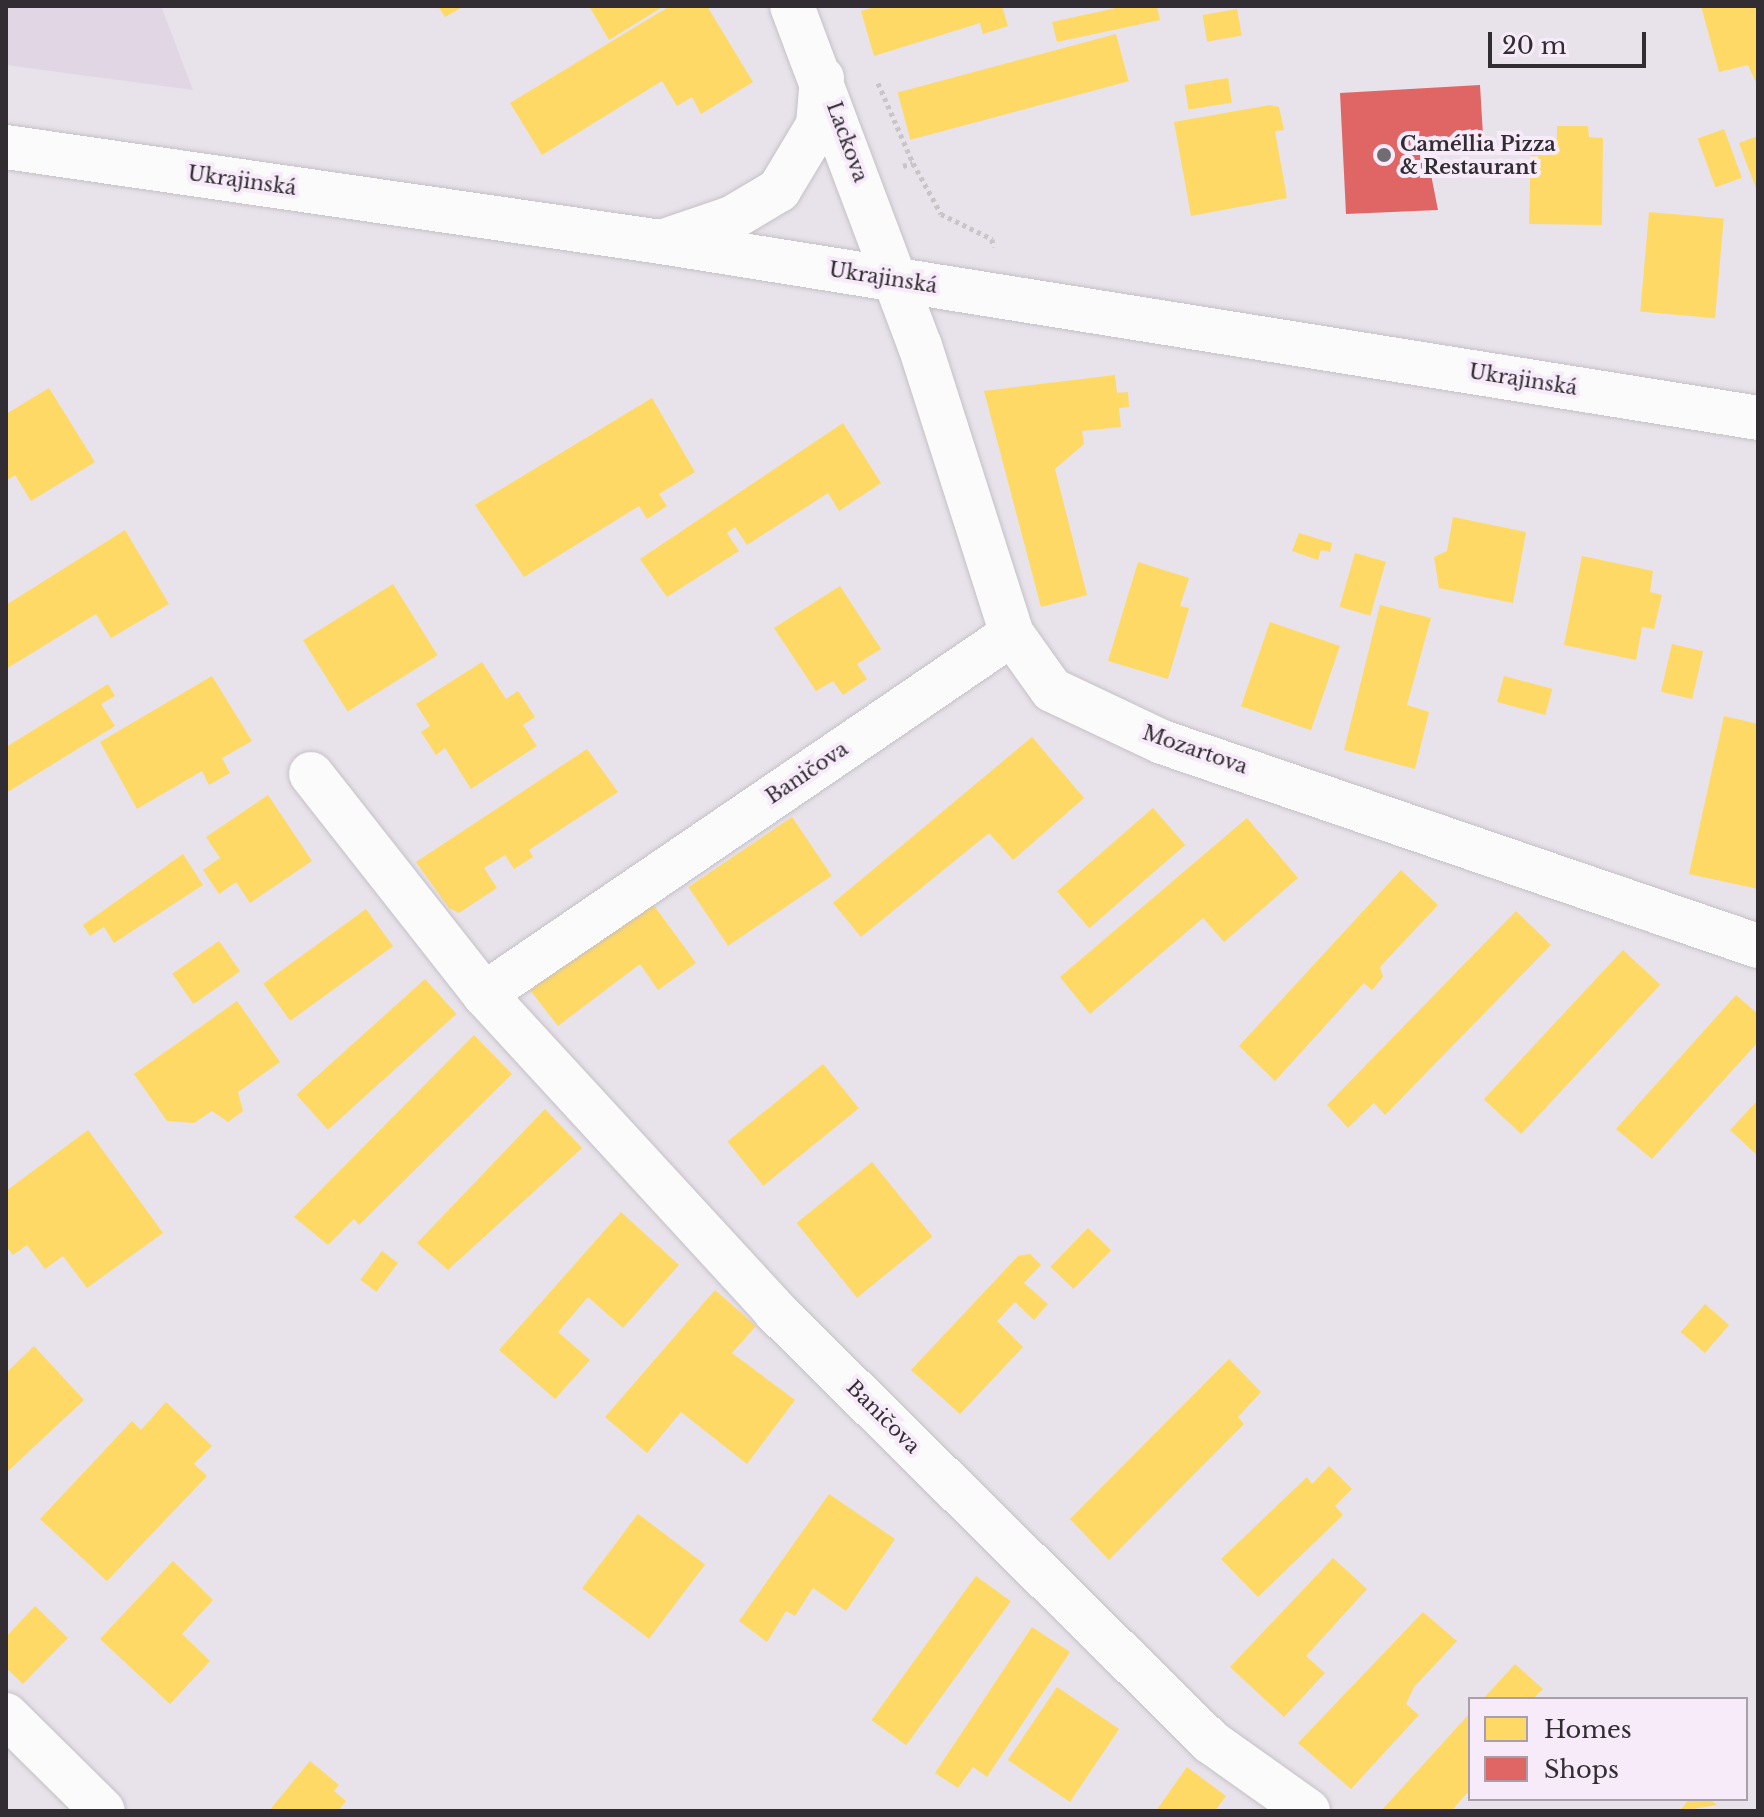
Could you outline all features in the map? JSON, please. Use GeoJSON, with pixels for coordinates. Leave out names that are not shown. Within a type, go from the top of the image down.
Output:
{"type":"FeatureCollection","features":[{"type":"Feature","properties":{"kind":"street","name":"Lackova"},"geometry":{"type":"LineString","coordinates":[[792,6],[822,75],[896,280]]}},
{"type":"Feature","properties":{"kind":"street"},"geometry":{"type":"LineString","coordinates":[[661,242],[732,218],[779,190],[802,162],[818,125],[822,75]]}},
{"type":"Feature","properties":{"kind":"street","name":"Ukrajinská"},"geometry":{"type":"LineString","coordinates":[[6,147],[661,242],[1758,418]]}},
{"type":"Feature","properties":{"kind":"street","name":"Mozartova"},"geometry":{"type":"LineString","coordinates":[[896,280],[1012,634],[1052,690],[1162,742],[1758,946]]}},
{"type":"Feature","properties":{"kind":"street","name":"Baničova"},"geometry":{"type":"LineString","coordinates":[[484,994],[1012,634]]}},
{"type":"Feature","properties":{"kind":"street","name":"Baničova"},"geometry":{"type":"LineString","coordinates":[[311,774],[484,994],[786,1322],[1211,1742],[1308,1811]]}},
{"type":"Feature","properties":{"kind":"street"},"geometry":{"type":"LineString","coordinates":[[6,1715],[103,1811]]}},
{"type":"Feature","properties":{"kind":"shaded area"},"geometry":{"type":"Polygon","coordinates":[[[6,6],[161,6],[193,90],[6,65],[6,6]]]}},
{"type":"Feature","properties":{"kind":"building: Homes"},"geometry":{"type":"Polygon","coordinates":[[[438,6],[464,6],[445,17],[438,6]]]}},
{"type":"Feature","properties":{"kind":"building: Homes"},"geometry":{"type":"Polygon","coordinates":[[[589,6],[664,6],[609,40],[589,6]]]}},
{"type":"Feature","properties":{"kind":"building: Homes"},"geometry":{"type":"Polygon","coordinates":[[[670,6],[707,6],[753,82],[701,114],[692,97],[677,106],[662,81],[542,155],[510,103],[670,6]]]}},
{"type":"Feature","properties":{"kind":"building: Homes"},"geometry":{"type":"Polygon","coordinates":[[[878,6],[1002,6],[1008,26],[983,34],[980,23],[874,56],[861,11],[878,6]]]}},
{"type":"Feature","properties":{"kind":"building: Homes"},"geometry":{"type":"Polygon","coordinates":[[[1125,6],[1157,6],[1160,20],[1057,42],[1052,22],[1125,6]]]}},
{"type":"Feature","properties":{"kind":"building: Homes"},"geometry":{"type":"Polygon","coordinates":[[[1701,6],[1758,6],[1758,87],[1748,65],[1719,72],[1701,6]]]}},
{"type":"Feature","properties":{"kind":"building: Homes"},"geometry":{"type":"Polygon","coordinates":[[[1237,9],[1242,36],[1207,42],[1203,15],[1237,9]]]}},
{"type":"Feature","properties":{"kind":"building: Homes"},"geometry":{"type":"Polygon","coordinates":[[[1116,34],[1129,81],[910,140],[898,92],[1116,34]]]}},
{"type":"Feature","properties":{"kind":"building: Homes"},"geometry":{"type":"Polygon","coordinates":[[[1228,78],[1232,103],[1188,110],[1185,85],[1228,78]]]}},
{"type":"Feature","properties":{"kind":"building: Homes"},"geometry":{"type":"Polygon","coordinates":[[[1270,105],[1279,107],[1284,130],[1275,131],[1287,198],[1191,216],[1174,122],[1270,105]]]}},
{"type":"Feature","properties":{"kind":"building: Homes"},"geometry":{"type":"Polygon","coordinates":[[[1557,126],[1588,126],[1589,137],[1603,138],[1602,225],[1529,224],[1531,138],[1557,138],[1557,126]]]}},
{"type":"Feature","properties":{"kind":"building: Homes"},"geometry":{"type":"Polygon","coordinates":[[[1724,129],[1742,178],[1715,187],[1698,139],[1724,129]]]}},
{"type":"Feature","properties":{"kind":"building: Homes"},"geometry":{"type":"Polygon","coordinates":[[[1758,136],[1758,194],[1739,143],[1758,136]]]}},
{"type":"Feature","properties":{"kind":"building: Homes"},"geometry":{"type":"Polygon","coordinates":[[[1649,212],[1724,219],[1715,318],[1640,312],[1649,212]]]}},
{"type":"Feature","properties":{"kind":"building: Homes"},"geometry":{"type":"Polygon","coordinates":[[[1115,375],[1117,393],[1128,392],[1129,407],[1119,408],[1121,427],[1082,431],[1084,444],[1055,469],[1087,595],[1041,607],[984,391],[1115,375]]]}},
{"type":"Feature","properties":{"kind":"building: Homes"},"geometry":{"type":"Polygon","coordinates":[[[49,388],[95,462],[31,501],[15,475],[6,481],[6,414],[49,388]]]}},
{"type":"Feature","properties":{"kind":"building: Homes"},"geometry":{"type":"Polygon","coordinates":[[[652,398],[695,472],[659,494],[667,506],[647,519],[639,506],[524,577],[475,505],[652,398]]]}},
{"type":"Feature","properties":{"kind":"building: Homes"},"geometry":{"type":"Polygon","coordinates":[[[843,423],[881,483],[839,511],[828,493],[747,545],[735,527],[727,533],[739,551],[667,597],[640,559],[843,423]]]}},
{"type":"Feature","properties":{"kind":"building: Homes"},"geometry":{"type":"Polygon","coordinates":[[[1453,517],[1526,532],[1513,603],[1439,588],[1434,557],[1447,551],[1453,517]]]}},
{"type":"Feature","properties":{"kind":"building: Homes"},"geometry":{"type":"Polygon","coordinates":[[[125,530],[169,604],[111,638],[96,614],[6,669],[6,605],[125,530]]]}},
{"type":"Feature","properties":{"kind":"building: Homes"},"geometry":{"type":"Polygon","coordinates":[[[1299,533],[1332,543],[1330,552],[1321,550],[1318,560],[1292,551],[1299,533]]]}},
{"type":"Feature","properties":{"kind":"building: Homes"},"geometry":{"type":"Polygon","coordinates":[[[1355,553],[1386,562],[1370,616],[1340,607],[1355,553]]]}},
{"type":"Feature","properties":{"kind":"building: Homes"},"geometry":{"type":"Polygon","coordinates":[[[1582,556],[1653,571],[1650,592],[1662,595],[1654,629],[1642,627],[1636,660],[1564,645],[1582,556]]]}},
{"type":"Feature","properties":{"kind":"building: Homes"},"geometry":{"type":"Polygon","coordinates":[[[1138,562],[1189,578],[1180,606],[1189,608],[1168,679],[1108,661],[1138,562]]]}},
{"type":"Feature","properties":{"kind":"building: Homes"},"geometry":{"type":"Polygon","coordinates":[[[393,584],[438,655],[348,711],[303,640],[393,584]]]}},
{"type":"Feature","properties":{"kind":"building: Homes"},"geometry":{"type":"Polygon","coordinates":[[[840,586],[881,649],[857,664],[867,679],[843,695],[833,681],[816,691],[774,628],[840,586]]]}},
{"type":"Feature","properties":{"kind":"building: Homes"},"geometry":{"type":"Polygon","coordinates":[[[1380,605],[1431,618],[1407,705],[1429,712],[1415,769],[1344,750],[1380,605]]]}},
{"type":"Feature","properties":{"kind":"building: Homes"},"geometry":{"type":"Polygon","coordinates":[[[1270,622],[1340,646],[1311,730],[1241,706],[1270,622]]]}},
{"type":"Feature","properties":{"kind":"building: Homes"},"geometry":{"type":"Polygon","coordinates":[[[1672,644],[1703,651],[1692,699],[1661,692],[1672,644]]]}},
{"type":"Feature","properties":{"kind":"building: Homes"},"geometry":{"type":"Polygon","coordinates":[[[482,662],[506,699],[518,691],[535,717],[523,725],[537,746],[471,789],[445,748],[436,755],[421,732],[430,726],[416,704],[482,662]]]}},
{"type":"Feature","properties":{"kind":"building: Homes"},"geometry":{"type":"Polygon","coordinates":[[[212,676],[252,741],[222,758],[230,773],[209,785],[202,771],[137,809],[100,742],[212,676]]]}},
{"type":"Feature","properties":{"kind":"building: Homes"},"geometry":{"type":"Polygon","coordinates":[[[1504,676],[1552,689],[1545,715],[1497,702],[1504,676]]]}},
{"type":"Feature","properties":{"kind":"building: Homes"},"geometry":{"type":"Polygon","coordinates":[[[108,684],[115,696],[101,704],[115,726],[6,793],[6,747],[108,684]]]}},
{"type":"Feature","properties":{"kind":"building: Homes"},"geometry":{"type":"Polygon","coordinates":[[[1724,716],[1758,724],[1758,889],[1689,874],[1724,716]]]}},
{"type":"Feature","properties":{"kind":"building: Homes"},"geometry":{"type":"Polygon","coordinates":[[[1032,737],[1084,798],[1013,860],[989,833],[861,937],[833,903],[1032,737]]]}},
{"type":"Feature","properties":{"kind":"building: Homes"},"geometry":{"type":"Polygon","coordinates":[[[587,749],[618,792],[529,850],[533,857],[514,869],[505,855],[484,868],[497,888],[459,913],[449,908],[416,862],[587,749]]]}},
{"type":"Feature","properties":{"kind":"building: Homes"},"geometry":{"type":"Polygon","coordinates":[[[268,795],[312,861],[250,903],[236,882],[219,894],[203,870],[220,858],[206,837],[268,795]]]}},
{"type":"Feature","properties":{"kind":"building: Homes"},"geometry":{"type":"Polygon","coordinates":[[[1153,808],[1185,845],[1089,928],[1057,891],[1153,808]]]}},
{"type":"Feature","properties":{"kind":"building: Homes"},"geometry":{"type":"Polygon","coordinates":[[[792,817],[832,876],[728,946],[688,887],[792,817]]]}},
{"type":"Feature","properties":{"kind":"building: Homes"},"geometry":{"type":"Polygon","coordinates":[[[1247,818],[1298,878],[1224,942],[1203,918],[1090,1014],[1060,977],[1247,818]]]}},
{"type":"Feature","properties":{"kind":"building: Homes"},"geometry":{"type":"Polygon","coordinates":[[[183,854],[203,885],[114,943],[104,927],[90,936],[83,925],[183,854]]]}},
{"type":"Feature","properties":{"kind":"building: Homes"},"geometry":{"type":"Polygon","coordinates":[[[1401,870],[1438,905],[1380,967],[1383,977],[1372,990],[1364,983],[1275,1081],[1239,1046],[1401,870]]]}},
{"type":"Feature","properties":{"kind":"building: Homes"},"geometry":{"type":"Polygon","coordinates":[[[650,900],[696,963],[658,990],[640,964],[558,1026],[530,990],[650,900]]]}},
{"type":"Feature","properties":{"kind":"building: Homes"},"geometry":{"type":"Polygon","coordinates":[[[366,909],[393,946],[290,1021],[263,984],[366,909]]]}},
{"type":"Feature","properties":{"kind":"building: Homes"},"geometry":{"type":"Polygon","coordinates":[[[1516,911],[1551,945],[1385,1115],[1374,1103],[1348,1128],[1327,1105],[1516,911]]]}},
{"type":"Feature","properties":{"kind":"building: Homes"},"geometry":{"type":"Polygon","coordinates":[[[219,941],[240,971],[194,1004],[172,974],[219,941]]]}},
{"type":"Feature","properties":{"kind":"building: Homes"},"geometry":{"type":"Polygon","coordinates":[[[1623,950],[1660,985],[1521,1134],[1484,1099],[1623,950]]]}},
{"type":"Feature","properties":{"kind":"building: Homes"},"geometry":{"type":"Polygon","coordinates":[[[425,979],[456,1014],[328,1130],[296,1095],[425,979]]]}},
{"type":"Feature","properties":{"kind":"building: Homes"},"geometry":{"type":"Polygon","coordinates":[[[1736,995],[1758,1014],[1758,1042],[1652,1159],[1616,1129],[1736,995]]]}},
{"type":"Feature","properties":{"kind":"building: Homes"},"geometry":{"type":"Polygon","coordinates":[[[237,1001],[280,1062],[238,1092],[243,1111],[228,1122],[212,1111],[194,1123],[167,1121],[134,1074],[237,1001]]]}},
{"type":"Feature","properties":{"kind":"building: Homes"},"geometry":{"type":"Polygon","coordinates":[[[474,1035],[512,1074],[359,1225],[354,1219],[328,1245],[294,1217],[474,1035]]]}},
{"type":"Feature","properties":{"kind":"building: Homes"},"geometry":{"type":"Polygon","coordinates":[[[823,1064],[859,1108],[763,1186],[727,1141],[823,1064]]]}},
{"type":"Feature","properties":{"kind":"building: Homes"},"geometry":{"type":"Polygon","coordinates":[[[1758,1100],[1758,1156],[1730,1130],[1758,1100]]]}},
{"type":"Feature","properties":{"kind":"building: Homes"},"geometry":{"type":"Polygon","coordinates":[[[545,1109],[582,1148],[448,1270],[417,1243],[545,1109]]]}},
{"type":"Feature","properties":{"kind":"building: Homes"},"geometry":{"type":"Polygon","coordinates":[[[88,1130],[163,1233],[87,1288],[63,1256],[45,1269],[27,1245],[13,1255],[6,1246],[6,1191],[88,1130]]]}},
{"type":"Feature","properties":{"kind":"building: Homes"},"geometry":{"type":"Polygon","coordinates":[[[872,1162],[932,1237],[857,1298],[797,1223],[872,1162]]]}},
{"type":"Feature","properties":{"kind":"building: Homes"},"geometry":{"type":"Polygon","coordinates":[[[621,1212],[679,1265],[623,1328],[588,1297],[558,1332],[590,1360],[555,1399],[499,1350],[621,1212]]]}},
{"type":"Feature","properties":{"kind":"building: Homes"},"geometry":{"type":"Polygon","coordinates":[[[1088,1228],[1111,1250],[1074,1289],[1050,1267],[1088,1228]]]}},
{"type":"Feature","properties":{"kind":"building: Homes"},"geometry":{"type":"Polygon","coordinates":[[[382,1251],[398,1263],[376,1292],[360,1280],[382,1251]]]}},
{"type":"Feature","properties":{"kind":"building: Homes"},"geometry":{"type":"Polygon","coordinates":[[[1030,1254],[1041,1265],[1024,1283],[1048,1304],[1034,1320],[1015,1302],[997,1321],[1023,1347],[960,1414],[911,1370],[1018,1256],[1030,1254]]]}},
{"type":"Feature","properties":{"kind":"building: Homes"},"geometry":{"type":"Polygon","coordinates":[[[715,1290],[756,1326],[732,1353],[795,1400],[747,1464],[681,1412],[647,1453],[605,1417],[715,1290]]]}},
{"type":"Feature","properties":{"kind":"building: Homes"},"geometry":{"type":"Polygon","coordinates":[[[1705,1304],[1729,1325],[1705,1353],[1681,1332],[1705,1304]]]}},
{"type":"Feature","properties":{"kind":"building: Homes"},"geometry":{"type":"Polygon","coordinates":[[[34,1346],[84,1400],[6,1473],[6,1373],[34,1346]]]}},
{"type":"Feature","properties":{"kind":"building: Homes"},"geometry":{"type":"Polygon","coordinates":[[[1229,1359],[1261,1392],[1238,1417],[1244,1424],[1109,1560],[1070,1519],[1229,1359]]]}},
{"type":"Feature","properties":{"kind":"building: Homes"},"geometry":{"type":"Polygon","coordinates":[[[166,1402],[212,1446],[194,1464],[207,1476],[107,1581],[40,1519],[132,1421],[141,1430],[166,1402]]]}},
{"type":"Feature","properties":{"kind":"building: Homes"},"geometry":{"type":"Polygon","coordinates":[[[1329,1466],[1352,1489],[1335,1506],[1343,1515],[1258,1597],[1221,1559],[1307,1477],[1312,1484],[1329,1466]]]}},
{"type":"Feature","properties":{"kind":"building: Homes"},"geometry":{"type":"Polygon","coordinates":[[[829,1494],[895,1539],[846,1611],[813,1588],[795,1616],[786,1611],[767,1642],[739,1621],[829,1494]]]}},
{"type":"Feature","properties":{"kind":"building: Homes"},"geometry":{"type":"Polygon","coordinates":[[[638,1514],[705,1565],[649,1639],[582,1588],[638,1514]]]}},
{"type":"Feature","properties":{"kind":"building: Homes"},"geometry":{"type":"Polygon","coordinates":[[[1333,1558],[1367,1589],[1306,1656],[1325,1673],[1284,1717],[1230,1667],[1333,1558]]]}},
{"type":"Feature","properties":{"kind":"building: Homes"},"geometry":{"type":"Polygon","coordinates":[[[173,1561],[213,1600],[182,1634],[210,1661],[170,1704],[100,1639],[173,1561]]]}},
{"type":"Feature","properties":{"kind":"building: Homes"},"geometry":{"type":"Polygon","coordinates":[[[976,1576],[1011,1601],[906,1745],[871,1720],[976,1576]]]}},
{"type":"Feature","properties":{"kind":"building: Homes"},"geometry":{"type":"Polygon","coordinates":[[[35,1606],[68,1638],[23,1684],[6,1668],[6,1637],[35,1606]]]}},
{"type":"Feature","properties":{"kind":"building: Homes"},"geometry":{"type":"Polygon","coordinates":[[[1423,1612],[1457,1641],[1414,1687],[1406,1704],[1419,1715],[1351,1789],[1298,1743],[1423,1612]]]}},
{"type":"Feature","properties":{"kind":"building: Homes"},"geometry":{"type":"Polygon","coordinates":[[[1032,1627],[1070,1652],[987,1777],[973,1767],[958,1788],[935,1773],[1032,1627]]]}},
{"type":"Feature","properties":{"kind":"building: Homes"},"geometry":{"type":"Polygon","coordinates":[[[1515,1664],[1543,1689],[1535,1697],[1485,1697],[1515,1664]]]}},
{"type":"Feature","properties":{"kind":"building: Homes"},"geometry":{"type":"Polygon","coordinates":[[[1057,1687],[1119,1729],[1070,1802],[1008,1760],[1057,1687]]]}},
{"type":"Feature","properties":{"kind":"building: Homes"},"geometry":{"type":"Polygon","coordinates":[[[1468,1715],[1468,1792],[1451,1811],[1381,1811],[1468,1715]]]}},
{"type":"Feature","properties":{"kind":"building: Homes"},"geometry":{"type":"Polygon","coordinates":[[[310,1761],[339,1785],[334,1791],[346,1801],[338,1811],[269,1811],[310,1761]]]}},
{"type":"Feature","properties":{"kind":"building: Homes"},"geometry":{"type":"Polygon","coordinates":[[[1187,1767],[1226,1796],[1215,1811],[1156,1811],[1187,1767]]]}},
{"type":"Feature","properties":{"kind":"building: Homes"},"geometry":{"type":"Polygon","coordinates":[[[1688,1801],[1712,1801],[1717,1805],[1680,1811],[1688,1801]]]}},
{"type":"Feature","properties":{"kind":"building: Shops","name":"Caméllia Pizza & Restaurant"},"geometry":{"type":"Polygon","coordinates":[[[1480,85],[1483,135],[1424,139],[1438,210],[1346,214],[1340,93],[1480,85]]]}},
{"type":"Feature","properties":{"kind":"place","name":"Caméllia Pizza & Restaurant"},"geometry":{"type":"Point","coordinates":[1384,155]}}]}
